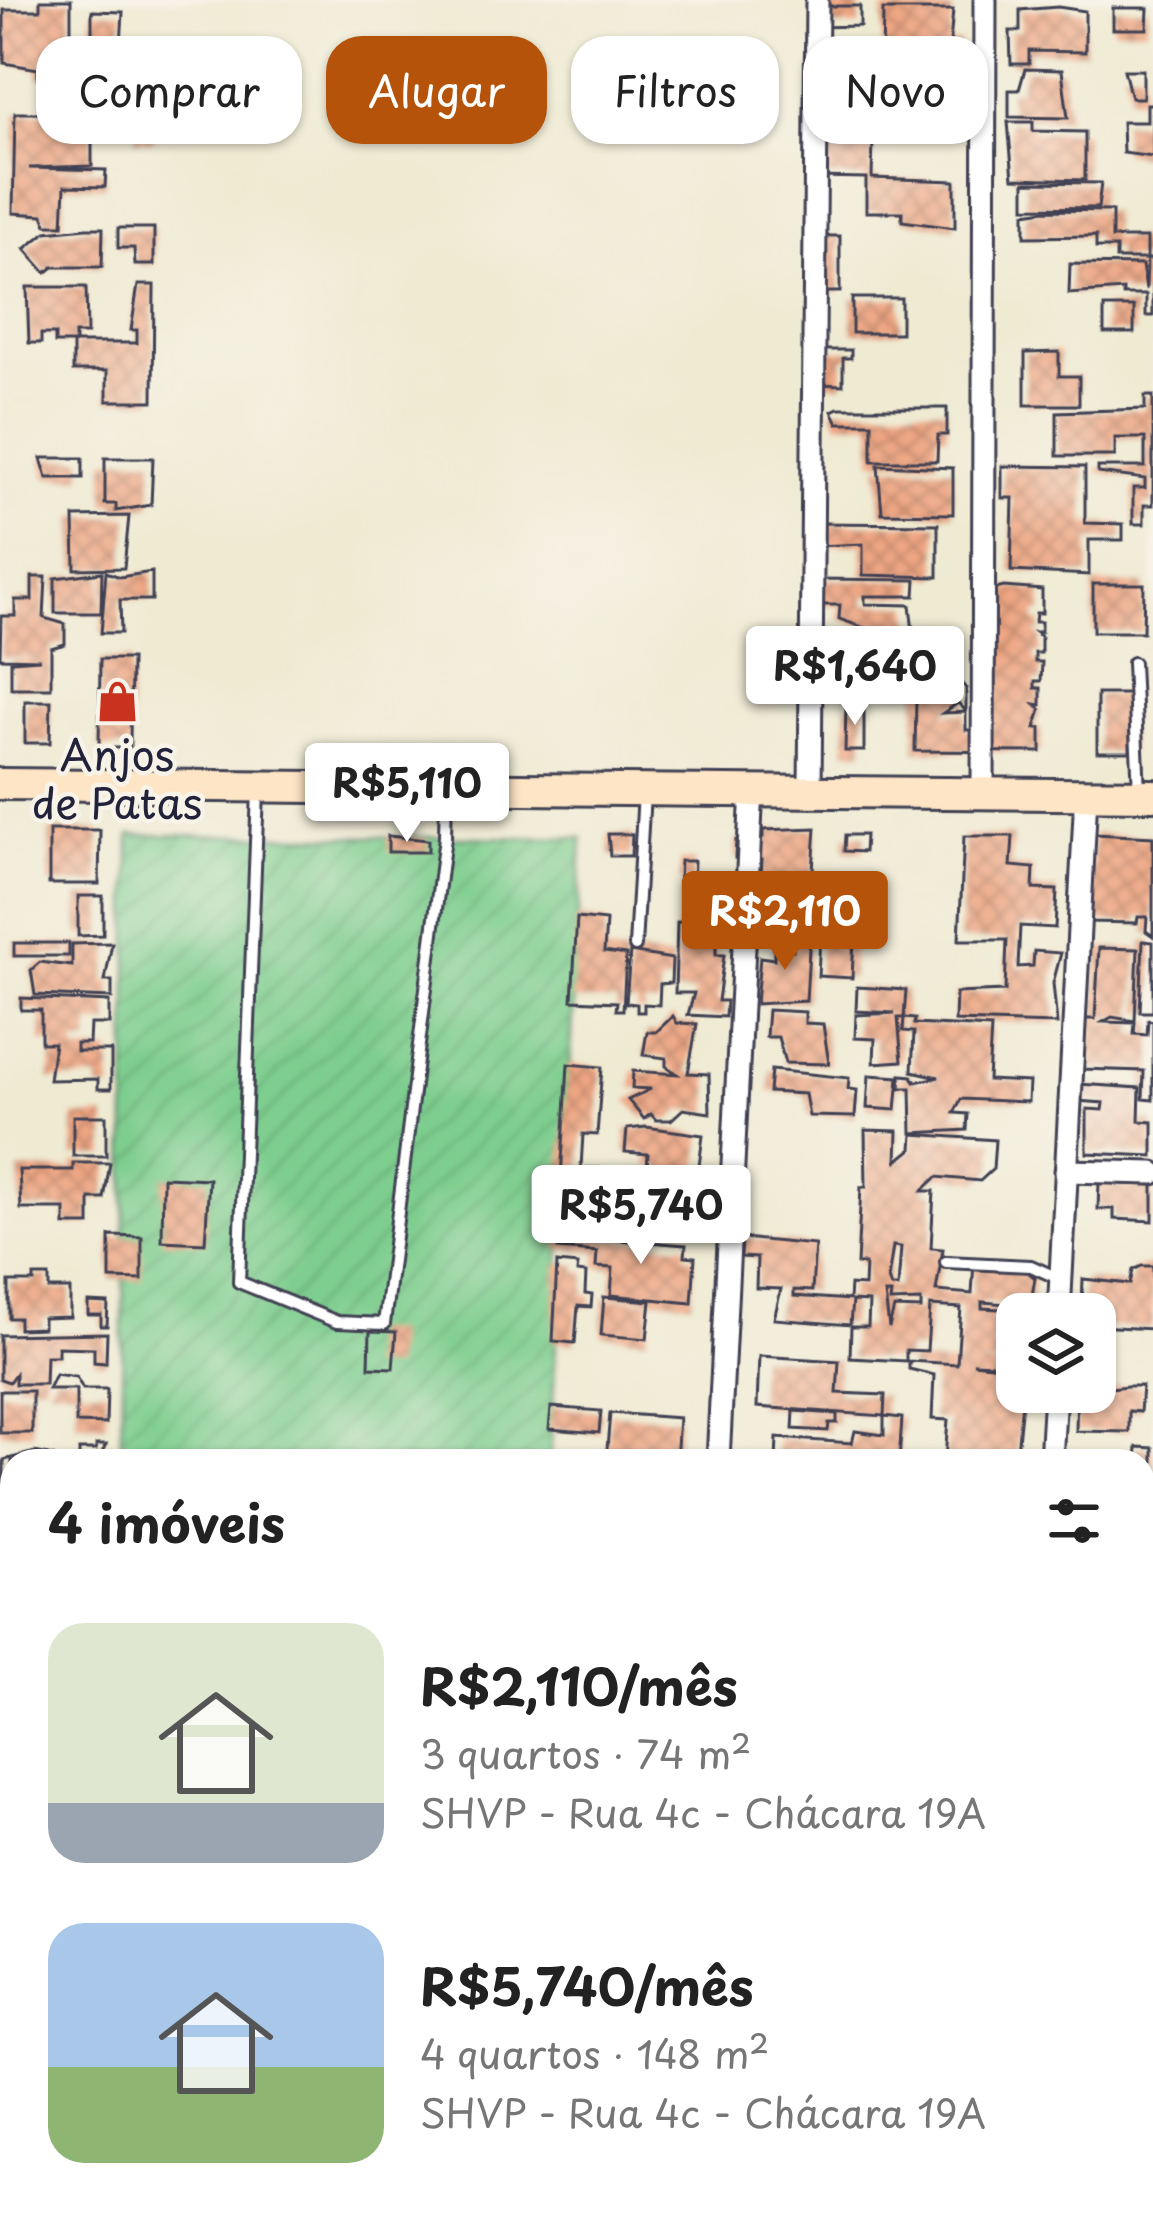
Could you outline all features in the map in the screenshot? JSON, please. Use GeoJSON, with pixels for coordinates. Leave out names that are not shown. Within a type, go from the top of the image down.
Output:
{"type":"FeatureCollection","features":[{"type":"Feature","properties":{"kind":"street"},"geometry":{"type":"LineString","coordinates":[[810,790],[817,0]]}},
{"type":"Feature","properties":{"kind":"street"},"geometry":{"type":"LineString","coordinates":[[983,792],[985,0]]}},
{"type":"Feature","properties":{"kind":"street"},"geometry":{"type":"LineString","coordinates":[[0,784],[1146,795]]}},
{"type":"Feature","properties":{"kind":"street"},"geometry":{"type":"LineString","coordinates":[[719,1449],[752,789]]}},
{"type":"Feature","properties":{"kind":"street"},"geometry":{"type":"LineString","coordinates":[[1060,1293],[1086,794]]}},
{"type":"Feature","properties":{"kind":"street"},"geometry":{"type":"LineString","coordinates":[[1066,1171],[1153,1173]]}},
{"type":"Feature","properties":{"kind":"street"},"geometry":{"type":"LineString","coordinates":[[1052,1449],[1053,1413]]}},
{"type":"Feature","properties":{"kind":"lane"},"geometry":{"type":"LineString","coordinates":[[1133,663],[1146,795]]}},
{"type":"Feature","properties":{"kind":"lane"},"geometry":{"type":"LineString","coordinates":[[259,788],[239,1282],[338,1322],[384,1324],[445,837],[446,789]]}},
{"type":"Feature","properties":{"kind":"lane"},"geometry":{"type":"LineString","coordinates":[[634,946],[644,789]]}},
{"type":"Feature","properties":{"kind":"lane"},"geometry":{"type":"LineString","coordinates":[[946,1262],[1031,1266],[1061,1280]]}},
{"type":"Feature","properties":{"kind":"green space"},"geometry":{"type":"Polygon","coordinates":[[[130,835],[582,838],[551,1449],[121,1449],[130,835]]]}},
{"type":"Feature","properties":{"kind":"building"},"geometry":{"type":"Polygon","coordinates":[[[40,0],[71,0],[71,36],[36,36],[36,69],[4,63],[4,10],[40,10],[40,0]]]}},
{"type":"Feature","properties":{"kind":"building"},"geometry":{"type":"Polygon","coordinates":[[[817,6],[860,6],[860,26],[817,27],[817,6]]]}},
{"type":"Feature","properties":{"kind":"building"},"geometry":{"type":"Polygon","coordinates":[[[1113,8],[1148,8],[1147,29],[1113,29],[1113,8]]]}},
{"type":"Feature","properties":{"kind":"building"},"geometry":{"type":"Polygon","coordinates":[[[883,10],[953,10],[951,36],[882,36],[883,10]]]}},
{"type":"Feature","properties":{"kind":"building"},"geometry":{"type":"Polygon","coordinates":[[[1020,10],[1085,11],[1085,52],[1029,51],[1029,64],[1011,64],[1010,31],[1020,31],[1020,10]]]}},
{"type":"Feature","properties":{"kind":"building"},"geometry":{"type":"Polygon","coordinates":[[[92,11],[123,12],[122,36],[92,36],[92,11]]]}},
{"type":"Feature","properties":{"kind":"building"},"geometry":{"type":"Polygon","coordinates":[[[1025,69],[1062,70],[1068,118],[1009,117],[1009,90],[1019,90],[1025,69]]]}},
{"type":"Feature","properties":{"kind":"building"},"geometry":{"type":"Polygon","coordinates":[[[1124,70],[1143,70],[1143,98],[1131,98],[1124,70]]]}},
{"type":"Feature","properties":{"kind":"building"},"geometry":{"type":"Polygon","coordinates":[[[1147,104],[1153,104],[1153,157],[1123,153],[1122,122],[1147,122],[1147,104]]]}},
{"type":"Feature","properties":{"kind":"building"},"geometry":{"type":"Polygon","coordinates":[[[15,113],[36,113],[36,144],[92,144],[92,166],[29,168],[106,170],[105,187],[65,186],[63,225],[47,225],[43,215],[13,213],[15,113]]]}},
{"type":"Feature","properties":{"kind":"building"},"geometry":{"type":"Polygon","coordinates":[[[1008,122],[1033,122],[1033,131],[1085,132],[1085,180],[1013,178],[1008,122]]]}},
{"type":"Feature","properties":{"kind":"building"},"geometry":{"type":"Polygon","coordinates":[[[820,144],[873,144],[872,178],[955,181],[955,228],[902,221],[902,212],[866,212],[866,178],[816,177],[820,144]]]}},
{"type":"Feature","properties":{"kind":"building"},"geometry":{"type":"Polygon","coordinates":[[[1025,182],[1101,183],[1098,208],[1025,207],[1025,182]]]}},
{"type":"Feature","properties":{"kind":"building"},"geometry":{"type":"Polygon","coordinates":[[[1112,211],[1112,238],[1147,238],[1147,259],[1116,259],[1116,248],[1096,248],[1096,236],[1025,237],[1025,213],[1112,211]]]}},
{"type":"Feature","properties":{"kind":"building"},"geometry":{"type":"Polygon","coordinates":[[[103,228],[102,267],[53,267],[46,273],[25,249],[46,232],[103,228]]]}},
{"type":"Feature","properties":{"kind":"building"},"geometry":{"type":"Polygon","coordinates":[[[118,228],[154,228],[154,265],[135,265],[134,248],[118,248],[118,228]]]}},
{"type":"Feature","properties":{"kind":"building"},"geometry":{"type":"Polygon","coordinates":[[[816,236],[840,236],[840,292],[816,292],[816,236]]]}},
{"type":"Feature","properties":{"kind":"building"},"geometry":{"type":"Polygon","coordinates":[[[1147,259],[1153,259],[1153,316],[1146,316],[1146,295],[1123,295],[1123,290],[1069,294],[1070,264],[1142,265],[1146,290],[1147,259]]]}},
{"type":"Feature","properties":{"kind":"building"},"geometry":{"type":"Polygon","coordinates":[[[138,285],[154,285],[153,401],[107,401],[107,371],[73,371],[73,343],[55,343],[55,334],[41,334],[41,343],[29,343],[27,287],[86,287],[87,334],[75,334],[75,343],[137,343],[137,330],[131,330],[138,285]]]}},
{"type":"Feature","properties":{"kind":"building"},"geometry":{"type":"Polygon","coordinates":[[[852,298],[901,298],[901,333],[852,333],[852,298]]]}},
{"type":"Feature","properties":{"kind":"building"},"geometry":{"type":"Polygon","coordinates":[[[1104,307],[1134,307],[1134,333],[1104,333],[1104,307]]]}},
{"type":"Feature","properties":{"kind":"building"},"geometry":{"type":"Polygon","coordinates":[[[816,350],[851,350],[851,358],[843,358],[843,385],[816,384],[816,350]]]}},
{"type":"Feature","properties":{"kind":"building"},"geometry":{"type":"Polygon","coordinates":[[[1059,352],[1059,376],[1079,376],[1079,405],[1025,405],[1025,353],[1059,352]]]}},
{"type":"Feature","properties":{"kind":"building"},"geometry":{"type":"Polygon","coordinates":[[[1145,396],[1153,396],[1153,505],[1144,505],[1144,524],[1133,524],[1133,488],[1145,488],[1145,479],[1098,473],[1098,467],[1145,467],[1145,438],[1115,438],[1115,456],[1057,456],[1057,412],[1145,409],[1145,396]]]}},
{"type":"Feature","properties":{"kind":"building"},"geometry":{"type":"Polygon","coordinates":[[[947,408],[947,435],[938,435],[937,461],[872,461],[872,423],[838,423],[832,411],[947,408]]]}},
{"type":"Feature","properties":{"kind":"building"},"geometry":{"type":"Polygon","coordinates":[[[41,458],[83,458],[83,478],[47,478],[41,458]]]}},
{"type":"Feature","properties":{"kind":"building"},"geometry":{"type":"Polygon","coordinates":[[[105,458],[153,458],[151,505],[116,511],[116,504],[105,504],[105,458]]]}},
{"type":"Feature","properties":{"kind":"building"},"geometry":{"type":"Polygon","coordinates":[[[878,465],[953,468],[953,514],[882,513],[878,465]]]}},
{"type":"Feature","properties":{"kind":"building"},"geometry":{"type":"Polygon","coordinates":[[[1002,466],[1085,467],[1085,523],[1123,524],[1123,540],[1089,540],[1089,575],[1011,571],[1013,498],[1002,498],[1002,466]]]}},
{"type":"Feature","properties":{"kind":"building"},"geometry":{"type":"Polygon","coordinates":[[[129,516],[124,568],[75,569],[74,517],[129,516]]]}},
{"type":"Feature","properties":{"kind":"building"},"geometry":{"type":"Polygon","coordinates":[[[815,523],[938,524],[938,577],[863,575],[863,544],[815,546],[815,523]]]}},
{"type":"Feature","properties":{"kind":"building"},"geometry":{"type":"Polygon","coordinates":[[[102,572],[101,613],[55,613],[55,578],[102,572]]]}},
{"type":"Feature","properties":{"kind":"building"},"geometry":{"type":"Polygon","coordinates":[[[106,572],[120,577],[152,572],[152,600],[120,600],[121,633],[101,633],[106,572]]]}},
{"type":"Feature","properties":{"kind":"building"},"geometry":{"type":"Polygon","coordinates":[[[32,577],[46,577],[44,618],[65,624],[65,644],[51,648],[51,688],[11,688],[11,661],[40,659],[0,658],[1,616],[15,616],[15,600],[32,600],[32,577]]]}},
{"type":"Feature","properties":{"kind":"building"},"geometry":{"type":"Polygon","coordinates":[[[815,579],[916,580],[915,596],[865,596],[865,604],[910,605],[915,650],[865,649],[865,628],[839,619],[840,605],[814,605],[815,579]]]}},
{"type":"Feature","properties":{"kind":"building"},"geometry":{"type":"Polygon","coordinates":[[[1093,584],[1144,584],[1143,632],[1093,632],[1093,584]]]}},
{"type":"Feature","properties":{"kind":"building"},"geometry":{"type":"Polygon","coordinates":[[[992,590],[1042,590],[1042,613],[1036,613],[1035,622],[1041,622],[1041,632],[1035,632],[1041,637],[1041,653],[1035,653],[1035,662],[1042,662],[1041,681],[1035,681],[1035,688],[1041,688],[1041,705],[1035,704],[1041,710],[1035,728],[1041,728],[1041,752],[915,751],[917,648],[957,648],[963,659],[949,671],[966,688],[966,711],[958,703],[943,713],[966,712],[966,730],[992,730],[992,590]]]}},
{"type":"Feature","properties":{"kind":"building","name":"Anjos de Patas"},"geometry":{"type":"Polygon","coordinates":[[[100,659],[131,659],[130,748],[99,748],[100,659]]]}},
{"type":"Feature","properties":{"kind":"building"},"geometry":{"type":"Polygon","coordinates":[[[1097,694],[1130,694],[1130,752],[1097,752],[1097,694]]]}},
{"type":"Feature","properties":{"kind":"building"},"geometry":{"type":"Polygon","coordinates":[[[25,701],[51,701],[50,743],[25,743],[25,701]]]}},
{"type":"Feature","properties":{"kind":"building"},"geometry":{"type":"Polygon","coordinates":[[[846,705],[864,705],[864,751],[845,751],[846,705]]]}},
{"type":"Feature","properties":{"kind":"building"},"geometry":{"type":"Polygon","coordinates":[[[816,828],[812,884],[787,882],[786,895],[760,894],[762,860],[735,858],[736,840],[763,837],[763,830],[816,828]]]}},
{"type":"Feature","properties":{"kind":"building"},"geometry":{"type":"Polygon","coordinates":[[[49,830],[100,830],[99,884],[49,884],[49,830]]]}},
{"type":"Feature","properties":{"kind":"building"},"geometry":{"type":"Polygon","coordinates":[[[608,834],[632,834],[631,856],[610,856],[608,834]]]}},
{"type":"Feature","properties":{"kind":"building"},"geometry":{"type":"Polygon","coordinates":[[[1094,834],[1153,837],[1153,936],[1146,931],[1147,917],[1138,917],[1137,923],[1088,922],[1094,834]]]}},
{"type":"Feature","properties":{"kind":"building"},"geometry":{"type":"Polygon","coordinates":[[[845,835],[865,835],[864,852],[844,851],[845,835]]]}},
{"type":"Feature","properties":{"kind":"building"},"geometry":{"type":"Polygon","coordinates":[[[388,836],[428,840],[428,852],[388,852],[388,836]]]}},
{"type":"Feature","properties":{"kind":"building"},"geometry":{"type":"Polygon","coordinates":[[[964,836],[1013,836],[1011,866],[1034,868],[1033,889],[1057,890],[1055,928],[1020,926],[1018,967],[1033,966],[1034,951],[1061,953],[1053,983],[1057,1024],[955,1021],[956,993],[1005,991],[1007,940],[959,940],[964,836]]]}},
{"type":"Feature","properties":{"kind":"building"},"geometry":{"type":"Polygon","coordinates":[[[680,861],[694,861],[693,882],[679,881],[680,861]]]}},
{"type":"Feature","properties":{"kind":"building"},"geometry":{"type":"Polygon","coordinates":[[[78,896],[103,896],[103,935],[78,936],[78,896]]]}},
{"type":"Feature","properties":{"kind":"building"},"geometry":{"type":"Polygon","coordinates":[[[577,918],[606,921],[604,952],[626,955],[623,1010],[616,1010],[617,1002],[572,1000],[577,918]]]}},
{"type":"Feature","properties":{"kind":"building"},"geometry":{"type":"Polygon","coordinates":[[[677,922],[704,923],[704,934],[716,935],[716,955],[724,955],[718,1001],[726,1001],[725,1017],[688,1015],[694,993],[675,993],[677,922]]]}},
{"type":"Feature","properties":{"kind":"building"},"geometry":{"type":"Polygon","coordinates":[[[794,931],[810,932],[806,1001],[756,1004],[760,957],[774,959],[774,948],[793,950],[794,931]]]}},
{"type":"Feature","properties":{"kind":"building"},"geometry":{"type":"Polygon","coordinates":[[[820,936],[854,938],[852,978],[818,976],[820,936]]]}},
{"type":"Feature","properties":{"kind":"building"},"geometry":{"type":"Polygon","coordinates":[[[1143,941],[1153,942],[1153,1012],[1140,1012],[1143,941]]]}},
{"type":"Feature","properties":{"kind":"building"},"geometry":{"type":"Polygon","coordinates":[[[14,943],[69,943],[69,956],[14,956],[14,943]]]}},
{"type":"Feature","properties":{"kind":"building"},"geometry":{"type":"Polygon","coordinates":[[[112,943],[105,981],[112,981],[112,998],[35,995],[31,970],[40,962],[72,966],[72,944],[112,943]]]}},
{"type":"Feature","properties":{"kind":"building"},"geometry":{"type":"Polygon","coordinates":[[[1099,948],[1138,949],[1135,1021],[1112,1017],[1103,1022],[1135,1023],[1134,1034],[1147,1035],[1148,1020],[1153,1021],[1153,1100],[1143,1099],[1144,1071],[1081,1069],[1083,1019],[1095,1019],[1099,948]]]}},
{"type":"Feature","properties":{"kind":"building"},"geometry":{"type":"Polygon","coordinates":[[[630,952],[672,959],[671,983],[660,984],[659,1005],[644,1004],[644,1012],[637,1012],[637,1004],[626,1003],[630,952]]]}},
{"type":"Feature","properties":{"kind":"building"},"geometry":{"type":"Polygon","coordinates":[[[857,987],[906,990],[904,1018],[898,1018],[902,1061],[874,1063],[875,1039],[855,1038],[856,1015],[895,1013],[856,1011],[857,987]]]}},
{"type":"Feature","properties":{"kind":"building"},"geometry":{"type":"Polygon","coordinates":[[[21,998],[109,1002],[109,1024],[90,1024],[89,1043],[76,1043],[76,1051],[111,1051],[111,1089],[98,1089],[98,1079],[49,1080],[54,1043],[41,1043],[41,1010],[21,1010],[21,998]]]}},
{"type":"Feature","properties":{"kind":"building"},"geometry":{"type":"Polygon","coordinates":[[[768,1010],[805,1012],[805,1023],[823,1024],[829,1064],[785,1063],[778,1037],[766,1037],[768,1010]]]}},
{"type":"Feature","properties":{"kind":"building"},"geometry":{"type":"Polygon","coordinates":[[[673,1016],[677,1023],[697,1024],[688,1073],[709,1074],[710,1113],[683,1109],[671,1120],[656,1120],[651,1114],[644,1119],[628,1100],[651,1089],[632,1088],[633,1071],[677,1074],[666,1066],[666,1058],[643,1055],[647,1032],[656,1032],[673,1016]]]}},
{"type":"Feature","properties":{"kind":"building"},"geometry":{"type":"Polygon","coordinates":[[[904,1018],[915,1019],[914,1024],[991,1028],[988,1080],[1029,1082],[1028,1102],[961,1099],[954,1113],[968,1114],[967,1130],[912,1133],[911,1088],[900,1088],[901,1075],[912,1076],[915,1082],[939,1077],[912,1071],[914,1032],[903,1031],[904,1018]]]}},
{"type":"Feature","properties":{"kind":"building"},"geometry":{"type":"Polygon","coordinates":[[[568,1064],[602,1067],[597,1135],[583,1134],[581,1168],[600,1168],[603,1180],[561,1178],[568,1064]]]}},
{"type":"Feature","properties":{"kind":"building"},"geometry":{"type":"Polygon","coordinates":[[[771,1070],[849,1078],[848,1089],[857,1090],[855,1117],[809,1116],[805,1094],[769,1092],[771,1070]]]}},
{"type":"Feature","properties":{"kind":"building"},"geometry":{"type":"Polygon","coordinates":[[[869,1075],[899,1077],[896,1110],[867,1108],[869,1075]]]}},
{"type":"Feature","properties":{"kind":"building"},"geometry":{"type":"Polygon","coordinates":[[[1078,1084],[1140,1088],[1139,1121],[1153,1122],[1153,1156],[1087,1153],[1087,1109],[1103,1110],[1104,1103],[1077,1101],[1078,1084]]]}},
{"type":"Feature","properties":{"kind":"building"},"geometry":{"type":"Polygon","coordinates":[[[73,1116],[106,1116],[106,1156],[73,1156],[73,1116]]]}},
{"type":"Feature","properties":{"kind":"building"},"geometry":{"type":"Polygon","coordinates":[[[627,1129],[703,1135],[693,1212],[621,1206],[623,1182],[660,1185],[661,1167],[647,1166],[648,1154],[625,1152],[627,1129]]]}},
{"type":"Feature","properties":{"kind":"building"},"geometry":{"type":"Polygon","coordinates":[[[865,1130],[898,1131],[897,1161],[912,1149],[913,1134],[995,1140],[993,1169],[980,1181],[937,1177],[922,1191],[934,1191],[931,1248],[943,1249],[936,1291],[972,1294],[974,1262],[1020,1265],[1035,1278],[1032,1293],[996,1293],[996,1303],[982,1302],[982,1308],[996,1309],[996,1364],[973,1363],[996,1366],[996,1413],[1021,1413],[1017,1449],[946,1449],[948,1420],[932,1419],[934,1375],[909,1369],[909,1361],[957,1364],[961,1308],[930,1306],[927,1351],[906,1350],[906,1361],[850,1358],[851,1327],[868,1327],[869,1302],[852,1301],[850,1325],[774,1319],[781,1289],[756,1288],[757,1258],[741,1257],[742,1238],[815,1245],[812,1291],[794,1290],[794,1296],[849,1300],[850,1285],[864,1286],[865,1264],[857,1264],[861,1187],[866,1187],[865,1130]],[[893,1246],[888,1279],[891,1287],[898,1287],[901,1247],[893,1246]],[[885,1294],[889,1328],[894,1308],[921,1309],[921,1301],[890,1302],[891,1294],[885,1294]]]}},
{"type":"Feature","properties":{"kind":"building"},"geometry":{"type":"Polygon","coordinates":[[[73,1163],[110,1163],[104,1199],[90,1199],[90,1225],[65,1225],[65,1209],[21,1209],[19,1170],[73,1170],[73,1163]]]}},
{"type":"Feature","properties":{"kind":"building"},"geometry":{"type":"Polygon","coordinates":[[[163,1177],[209,1179],[205,1243],[162,1241],[163,1177]]]}},
{"type":"Feature","properties":{"kind":"building"},"geometry":{"type":"Polygon","coordinates":[[[1099,1183],[1153,1185],[1153,1221],[1114,1219],[1114,1209],[1098,1209],[1099,1183]]]}},
{"type":"Feature","properties":{"kind":"building"},"geometry":{"type":"Polygon","coordinates":[[[606,1210],[662,1215],[658,1236],[631,1234],[632,1218],[627,1218],[626,1232],[604,1230],[606,1210]]]}},
{"type":"Feature","properties":{"kind":"building"},"geometry":{"type":"Polygon","coordinates":[[[559,1235],[642,1242],[646,1252],[647,1242],[686,1245],[685,1256],[695,1257],[692,1303],[611,1295],[613,1268],[596,1267],[597,1252],[558,1249],[559,1235]]]}},
{"type":"Feature","properties":{"kind":"building"},"geometry":{"type":"Polygon","coordinates":[[[110,1236],[142,1237],[142,1280],[110,1279],[110,1236]]]}},
{"type":"Feature","properties":{"kind":"building"},"geometry":{"type":"Polygon","coordinates":[[[557,1263],[578,1265],[577,1272],[586,1273],[585,1294],[592,1295],[591,1307],[578,1306],[575,1343],[553,1341],[557,1263]]]}},
{"type":"Feature","properties":{"kind":"building"},"geometry":{"type":"Polygon","coordinates":[[[1153,1266],[1153,1329],[1116,1327],[1116,1293],[1082,1293],[1083,1279],[1130,1284],[1133,1270],[1153,1266]]]}},
{"type":"Feature","properties":{"kind":"building"},"geometry":{"type":"Polygon","coordinates":[[[34,1276],[49,1276],[49,1289],[70,1289],[70,1317],[43,1318],[43,1328],[19,1329],[19,1318],[9,1318],[9,1282],[34,1282],[34,1276]]]}},
{"type":"Feature","properties":{"kind":"building"},"geometry":{"type":"Polygon","coordinates":[[[604,1297],[651,1301],[647,1339],[601,1335],[604,1297]]]}},
{"type":"Feature","properties":{"kind":"building"},"geometry":{"type":"Polygon","coordinates":[[[88,1302],[108,1303],[107,1326],[101,1326],[101,1315],[88,1315],[88,1302]]]}},
{"type":"Feature","properties":{"kind":"building"},"geometry":{"type":"Polygon","coordinates":[[[370,1331],[396,1332],[393,1368],[369,1367],[370,1331]]]}},
{"type":"Feature","properties":{"kind":"building"},"geometry":{"type":"Polygon","coordinates":[[[107,1333],[106,1363],[94,1362],[94,1348],[58,1347],[58,1356],[46,1356],[45,1384],[15,1384],[15,1374],[9,1382],[0,1379],[0,1335],[107,1333]]]}},
{"type":"Feature","properties":{"kind":"building"},"geometry":{"type":"Polygon","coordinates":[[[759,1356],[839,1361],[837,1393],[885,1395],[884,1416],[757,1407],[759,1356]]]}},
{"type":"Feature","properties":{"kind":"building"},"geometry":{"type":"Polygon","coordinates":[[[55,1374],[76,1377],[83,1389],[107,1389],[106,1424],[76,1423],[76,1389],[48,1389],[55,1374]]]}},
{"type":"Feature","properties":{"kind":"building"},"geometry":{"type":"Polygon","coordinates":[[[1142,1386],[1140,1412],[1129,1411],[1129,1432],[1076,1431],[1076,1413],[1116,1413],[1116,1387],[1142,1386]]]}},
{"type":"Feature","properties":{"kind":"building"},"geometry":{"type":"Polygon","coordinates":[[[0,1391],[32,1391],[32,1433],[0,1433],[0,1391]]]}},
{"type":"Feature","properties":{"kind":"building"},"geometry":{"type":"Polygon","coordinates":[[[551,1407],[601,1411],[599,1433],[549,1429],[551,1407]]]}},
{"type":"Feature","properties":{"kind":"building"},"geometry":{"type":"Polygon","coordinates":[[[794,1411],[837,1414],[837,1423],[829,1423],[828,1431],[793,1429],[794,1411]]]}},
{"type":"Feature","properties":{"kind":"building"},"geometry":{"type":"Polygon","coordinates":[[[610,1413],[679,1418],[677,1449],[607,1449],[610,1413]]]}},
{"type":"Feature","properties":{"kind":"building"},"geometry":{"type":"Polygon","coordinates":[[[884,1416],[902,1418],[900,1449],[777,1449],[777,1438],[852,1443],[855,1431],[884,1435],[884,1416]]]}},
{"type":"Feature","properties":{"kind":"place","name":"Anjos de Patas"},"geometry":{"type":"Point","coordinates":[117,702]}}]}
